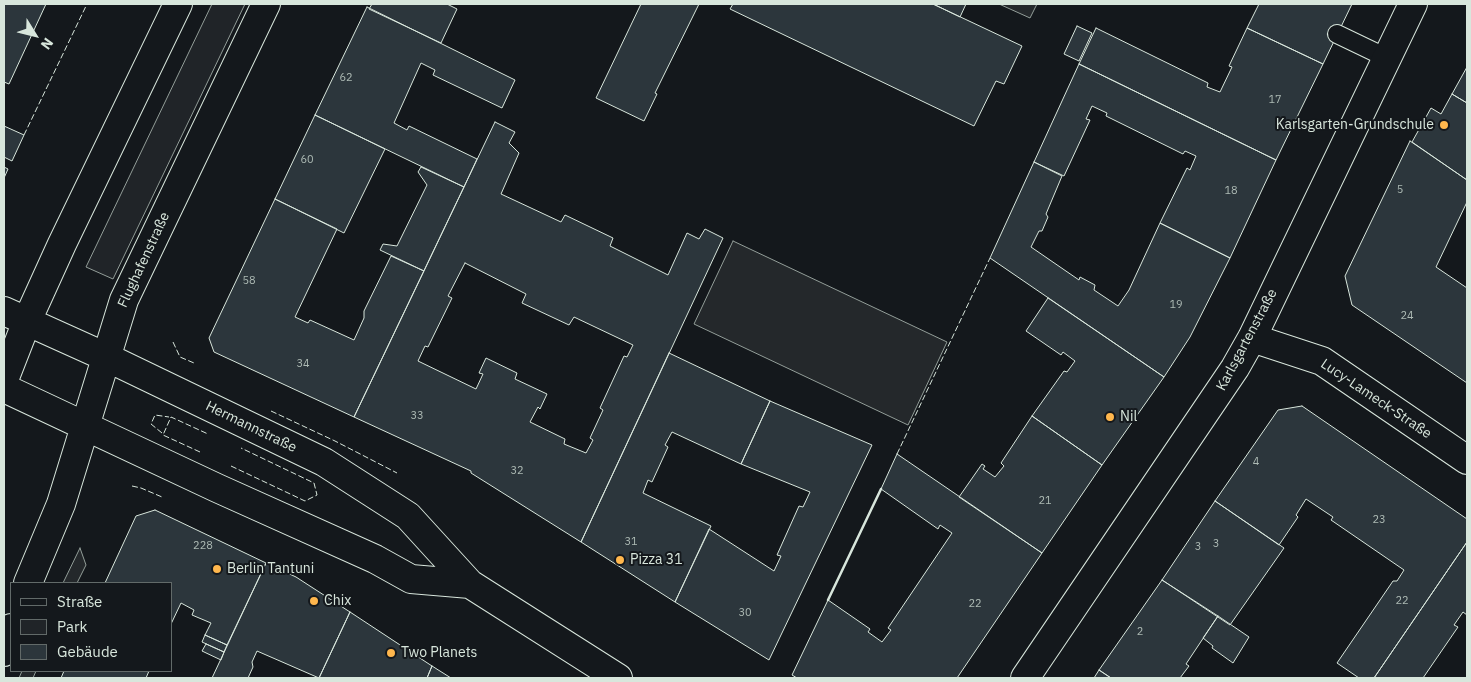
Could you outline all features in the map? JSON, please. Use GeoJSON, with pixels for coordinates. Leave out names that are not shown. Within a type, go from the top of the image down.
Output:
{"type":"FeatureCollection","features":[{"type":"Feature","properties":{"kind":"main road"},"geometry":{"type":"LineString","coordinates":[[4,380],[15,316],[178,4]]}},
{"type":"Feature","properties":{"kind":"main road","name":"Flughafenstraße"},"geometry":{"type":"LineString","coordinates":[[28,582],[60,504],[124,300],[266,4]]}},
{"type":"Feature","properties":{"kind":"main road","name":"Karlsgartenstraße"},"geometry":{"type":"LineString","coordinates":[[1026,678],[1222,389],[1252,338],[1413,4]]}},
{"type":"Feature","properties":{"kind":"main road","name":"Hermannstraße"},"geometry":{"type":"LineString","coordinates":[[15,316],[106,357],[324,462],[408,516],[470,584],[618,678]]}},
{"type":"Feature","properties":{"kind":"main road","name":"Lucy-Lameck-Straße"},"geometry":{"type":"LineString","coordinates":[[1252,338],[1322,361],[1467,460]]}},
{"type":"Feature","properties":{"kind":"main road","name":"Hermannstraße"},"geometry":{"type":"LineString","coordinates":[[4,388],[375,559],[411,579],[470,584]]}},
{"type":"Feature","properties":{"kind":"main road"},"geometry":{"type":"LineString","coordinates":[[4,652],[10,631]]}},
{"type":"Feature","properties":{"kind":"lane"},"geometry":{"type":"LineString","coordinates":[[1337,34],[1387,58]]}},
{"type":"Feature","properties":{"kind":"green space"},"geometry":{"type":"Polygon","coordinates":[[[212,4],[245,4],[113,279],[86,267],[212,4]]]}},
{"type":"Feature","properties":{"kind":"shaded area"},"geometry":{"type":"Polygon","coordinates":[[[999,4],[1037,4],[1030,18],[999,4]]]}},
{"type":"Feature","properties":{"kind":"shaded area"},"geometry":{"type":"Polygon","coordinates":[[[733,241],[947,342],[908,425],[694,324],[733,241]]]}},
{"type":"Feature","properties":{"kind":"shaded area"},"geometry":{"type":"Polygon","coordinates":[[[80,548],[86,565],[78,582],[63,582],[80,548]]]}},
{"type":"Feature","properties":{"kind":"shaded area"},"geometry":{"type":"Polygon","coordinates":[[[22,672],[36,672],[33,678],[19,678],[22,672]]]}},
{"type":"Feature","properties":{"kind":"building"},"geometry":{"type":"Polygon","coordinates":[[[4,4],[46,4],[9,84],[4,82],[4,4]]]}},
{"type":"Feature","properties":{"kind":"building"},"geometry":{"type":"Polygon","coordinates":[[[372,4],[447,4],[457,9],[441,43],[369,9],[372,4]]]}},
{"type":"Feature","properties":{"kind":"building"},"geometry":{"type":"Polygon","coordinates":[[[641,4],[699,4],[655,93],[657,94],[644,121],[596,98],[641,4]]]}},
{"type":"Feature","properties":{"kind":"building"},"geometry":{"type":"Polygon","coordinates":[[[733,4],[933,4],[1022,46],[1004,84],[996,81],[974,126],[730,9],[733,4]]]}},
{"type":"Feature","properties":{"kind":"building"},"geometry":{"type":"Polygon","coordinates":[[[933,4],[966,4],[960,17],[933,4]]]}},
{"type":"Feature","properties":{"kind":"building"},"geometry":{"type":"Polygon","coordinates":[[[1259,4],[1352,4],[1323,64],[1247,28],[1259,4]]]}},
{"type":"Feature","properties":{"kind":"building"},"geometry":{"type":"Polygon","coordinates":[[[367,7],[515,80],[502,108],[433,75],[435,70],[421,63],[394,123],[407,130],[409,126],[477,159],[464,187],[315,115],[367,7]]]}},
{"type":"Feature","properties":{"kind":"building"},"geometry":{"type":"Polygon","coordinates":[[[1077,26],[1092,33],[1079,61],[1064,54],[1077,26]]]}},
{"type":"Feature","properties":{"kind":"building"},"geometry":{"type":"Polygon","coordinates":[[[1096,28],[1208,83],[1207,87],[1220,92],[1232,67],[1229,66],[1247,28],[1323,64],[1276,160],[1079,64],[1096,28]]]}},
{"type":"Feature","properties":{"kind":"building"},"geometry":{"type":"Polygon","coordinates":[[[1079,64],[1276,160],[1230,258],[1160,223],[1187,168],[1190,170],[1196,156],[1185,151],[1183,154],[1106,116],[1107,113],[1092,106],[1086,119],[1090,120],[1064,176],[1034,162],[1079,64]]]}},
{"type":"Feature","properties":{"kind":"building"},"geometry":{"type":"Polygon","coordinates":[[[1467,67],[1467,103],[1452,94],[1467,67]]]}},
{"type":"Feature","properties":{"kind":"building","name":"Karlsgarten-Grundschule"},"geometry":{"type":"Polygon","coordinates":[[[1452,94],[1467,103],[1467,180],[1412,142],[1431,108],[1441,114],[1452,94]]]}},
{"type":"Feature","properties":{"kind":"building"},"geometry":{"type":"Polygon","coordinates":[[[315,115],[385,149],[344,233],[275,199],[315,115]]]}},
{"type":"Feature","properties":{"kind":"building"},"geometry":{"type":"Polygon","coordinates":[[[495,122],[515,132],[509,143],[519,153],[501,194],[561,222],[565,215],[613,238],[610,246],[668,275],[687,233],[699,239],[705,229],[723,238],[581,542],[471,473],[471,471],[354,417],[495,122]],[[465,263],[448,296],[452,298],[428,347],[425,346],[418,361],[476,389],[483,374],[479,373],[486,358],[517,373],[515,379],[547,394],[540,409],[538,407],[530,422],[565,439],[564,444],[586,453],[593,440],[590,438],[603,410],[600,408],[624,356],[627,357],[633,345],[574,317],[569,325],[522,303],[526,294],[465,263]]]}},
{"type":"Feature","properties":{"kind":"building"},"geometry":{"type":"Polygon","coordinates":[[[4,126],[24,135],[12,161],[4,157],[4,126]]]}},
{"type":"Feature","properties":{"kind":"building"},"geometry":{"type":"Polygon","coordinates":[[[1410,141],[1467,180],[1467,202],[1436,267],[1467,288],[1467,383],[1352,305],[1345,276],[1410,141]]]}},
{"type":"Feature","properties":{"kind":"building"},"geometry":{"type":"Polygon","coordinates":[[[1034,162],[1062,176],[1046,214],[1048,217],[1042,231],[1039,231],[1031,247],[1079,280],[1080,277],[1095,285],[1094,290],[1118,306],[1129,290],[1160,223],[1230,258],[1190,337],[1164,377],[990,258],[1034,162]]]}},
{"type":"Feature","properties":{"kind":"building"},"geometry":{"type":"Polygon","coordinates":[[[4,167],[8,169],[4,178],[4,167]]]}},
{"type":"Feature","properties":{"kind":"building"},"geometry":{"type":"Polygon","coordinates":[[[421,167],[464,187],[424,271],[380,250],[383,244],[397,246],[427,185],[418,172],[421,167]]]}},
{"type":"Feature","properties":{"kind":"building"},"geometry":{"type":"Polygon","coordinates":[[[275,199],[337,229],[295,317],[308,323],[310,320],[354,340],[364,318],[364,311],[391,256],[424,271],[354,417],[214,352],[209,338],[275,199]]]}},
{"type":"Feature","properties":{"kind":"building"},"geometry":{"type":"Polygon","coordinates":[[[1048,298],[1164,377],[1102,465],[1032,416],[1064,371],[1067,372],[1075,361],[1063,352],[1061,355],[1026,331],[1048,298]]]}},
{"type":"Feature","properties":{"kind":"building"},"geometry":{"type":"Polygon","coordinates":[[[669,353],[770,401],[741,464],[672,432],[665,445],[668,447],[652,482],[648,480],[643,493],[711,526],[675,602],[581,542],[669,353]]]}},
{"type":"Feature","properties":{"kind":"building"},"geometry":{"type":"Polygon","coordinates":[[[770,401],[872,445],[769,660],[675,602],[709,529],[774,571],[781,556],[777,555],[799,506],[803,507],[810,492],[741,464],[770,401]]]}},
{"type":"Feature","properties":{"kind":"building"},"geometry":{"type":"Polygon","coordinates":[[[1302,406],[1467,519],[1467,542],[1374,678],[1359,678],[1337,663],[1393,581],[1397,581],[1404,570],[1331,520],[1333,517],[1306,499],[1296,515],[1298,517],[1279,545],[1215,501],[1278,410],[1302,406]]]}},
{"type":"Feature","properties":{"kind":"building"},"geometry":{"type":"Polygon","coordinates":[[[1032,416],[1102,465],[1042,553],[959,497],[982,464],[985,466],[983,469],[995,477],[1004,466],[1001,463],[1032,416]]]}},
{"type":"Feature","properties":{"kind":"building"},"geometry":{"type":"Polygon","coordinates":[[[897,454],[1042,553],[957,678],[797,678],[792,675],[828,600],[870,629],[868,632],[882,642],[891,630],[888,628],[952,533],[940,525],[938,529],[881,489],[897,454]]]}},
{"type":"Feature","properties":{"kind":"building"},"geometry":{"type":"Polygon","coordinates":[[[1215,501],[1284,548],[1230,625],[1162,580],[1215,501]]]}},
{"type":"Feature","properties":{"kind":"building"},"geometry":{"type":"Polygon","coordinates":[[[155,510],[266,563],[227,645],[205,635],[211,623],[192,615],[194,610],[181,603],[172,622],[172,582],[105,582],[136,516],[155,510]]]}},
{"type":"Feature","properties":{"kind":"building"},"geometry":{"type":"Polygon","coordinates":[[[1467,542],[1467,615],[1463,612],[1454,625],[1458,627],[1423,678],[1374,678],[1467,542]]]}},
{"type":"Feature","properties":{"kind":"building"},"geometry":{"type":"Polygon","coordinates":[[[266,563],[296,577],[350,612],[319,678],[257,651],[248,678],[212,678],[266,563]]]}},
{"type":"Feature","properties":{"kind":"building"},"geometry":{"type":"Polygon","coordinates":[[[1162,580],[1218,616],[1186,664],[1189,666],[1180,678],[1111,678],[1099,670],[1162,580]]]}},
{"type":"Feature","properties":{"kind":"building"},"geometry":{"type":"Polygon","coordinates":[[[350,612],[432,666],[427,678],[319,678],[350,612]]]}},
{"type":"Feature","properties":{"kind":"building"},"geometry":{"type":"Polygon","coordinates":[[[1218,616],[1249,637],[1233,663],[1212,648],[1213,646],[1203,638],[1218,616]]]}},
{"type":"Feature","properties":{"kind":"building"},"geometry":{"type":"Polygon","coordinates":[[[205,635],[227,645],[224,652],[202,642],[205,635]]]}},
{"type":"Feature","properties":{"kind":"building"},"geometry":{"type":"Polygon","coordinates":[[[206,644],[224,652],[221,660],[202,651],[206,644]]]}},
{"type":"Feature","properties":{"kind":"building"},"geometry":{"type":"Polygon","coordinates":[[[432,666],[451,678],[427,678],[432,666]]]}},
{"type":"Feature","properties":{"kind":"building"},"geometry":{"type":"Polygon","coordinates":[[[1099,670],[1111,678],[1094,678],[1099,670]]]}},
{"type":"Feature","properties":{"kind":"building"},"geometry":{"type":"Polygon","coordinates":[[[64,672],[149,672],[146,678],[61,678],[64,672]]]}},
{"type":"Feature","properties":{"kind":"fence"},"geometry":{"type":"LineString","coordinates":[[24,135],[87,4]]}},
{"type":"Feature","properties":{"kind":"fence"},"geometry":{"type":"LineString","coordinates":[[897,454],[990,258]]}},
{"type":"Feature","properties":{"kind":"fence"},"geometry":{"type":"LineString","coordinates":[[173,342],[180,357],[194,363]]}},
{"type":"Feature","properties":{"kind":"fence"},"geometry":{"type":"LineString","coordinates":[[271,411],[397,473]]}},
{"type":"Feature","properties":{"kind":"fence"},"geometry":{"type":"LineString","coordinates":[[162,433],[151,424],[155,415],[169,417]]}},
{"type":"Feature","properties":{"kind":"fence"},"geometry":{"type":"LineString","coordinates":[[200,452],[163,435],[171,417],[208,434]]}},
{"type":"Feature","properties":{"kind":"fence"},"geometry":{"type":"LineString","coordinates":[[231,466],[305,501],[317,495],[314,483],[241,448]]}},
{"type":"Feature","properties":{"kind":"fence"},"geometry":{"type":"LineString","coordinates":[[132,486],[162,497]]}},
{"type":"Feature","properties":{"kind":"wall"},"geometry":{"type":"LineString","coordinates":[[828,600],[881,489]]}},
{"type":"Feature","properties":{"kind":"place","name":"Karlsgarten-Grundschule"},"geometry":{"type":"Point","coordinates":[1444,125]}},
{"type":"Feature","properties":{"kind":"place","name":"Nil"},"geometry":{"type":"Point","coordinates":[1110,417]}},
{"type":"Feature","properties":{"kind":"place","name":"Pizza 31"},"geometry":{"type":"Point","coordinates":[620,560]}},
{"type":"Feature","properties":{"kind":"place","name":"Berlin Tantuni"},"geometry":{"type":"Point","coordinates":[217,569]}},
{"type":"Feature","properties":{"kind":"place","name":"Chix"},"geometry":{"type":"Point","coordinates":[314,601]}},
{"type":"Feature","properties":{"kind":"place","name":"Two Planets"},"geometry":{"type":"Point","coordinates":[391,653]}}]}
